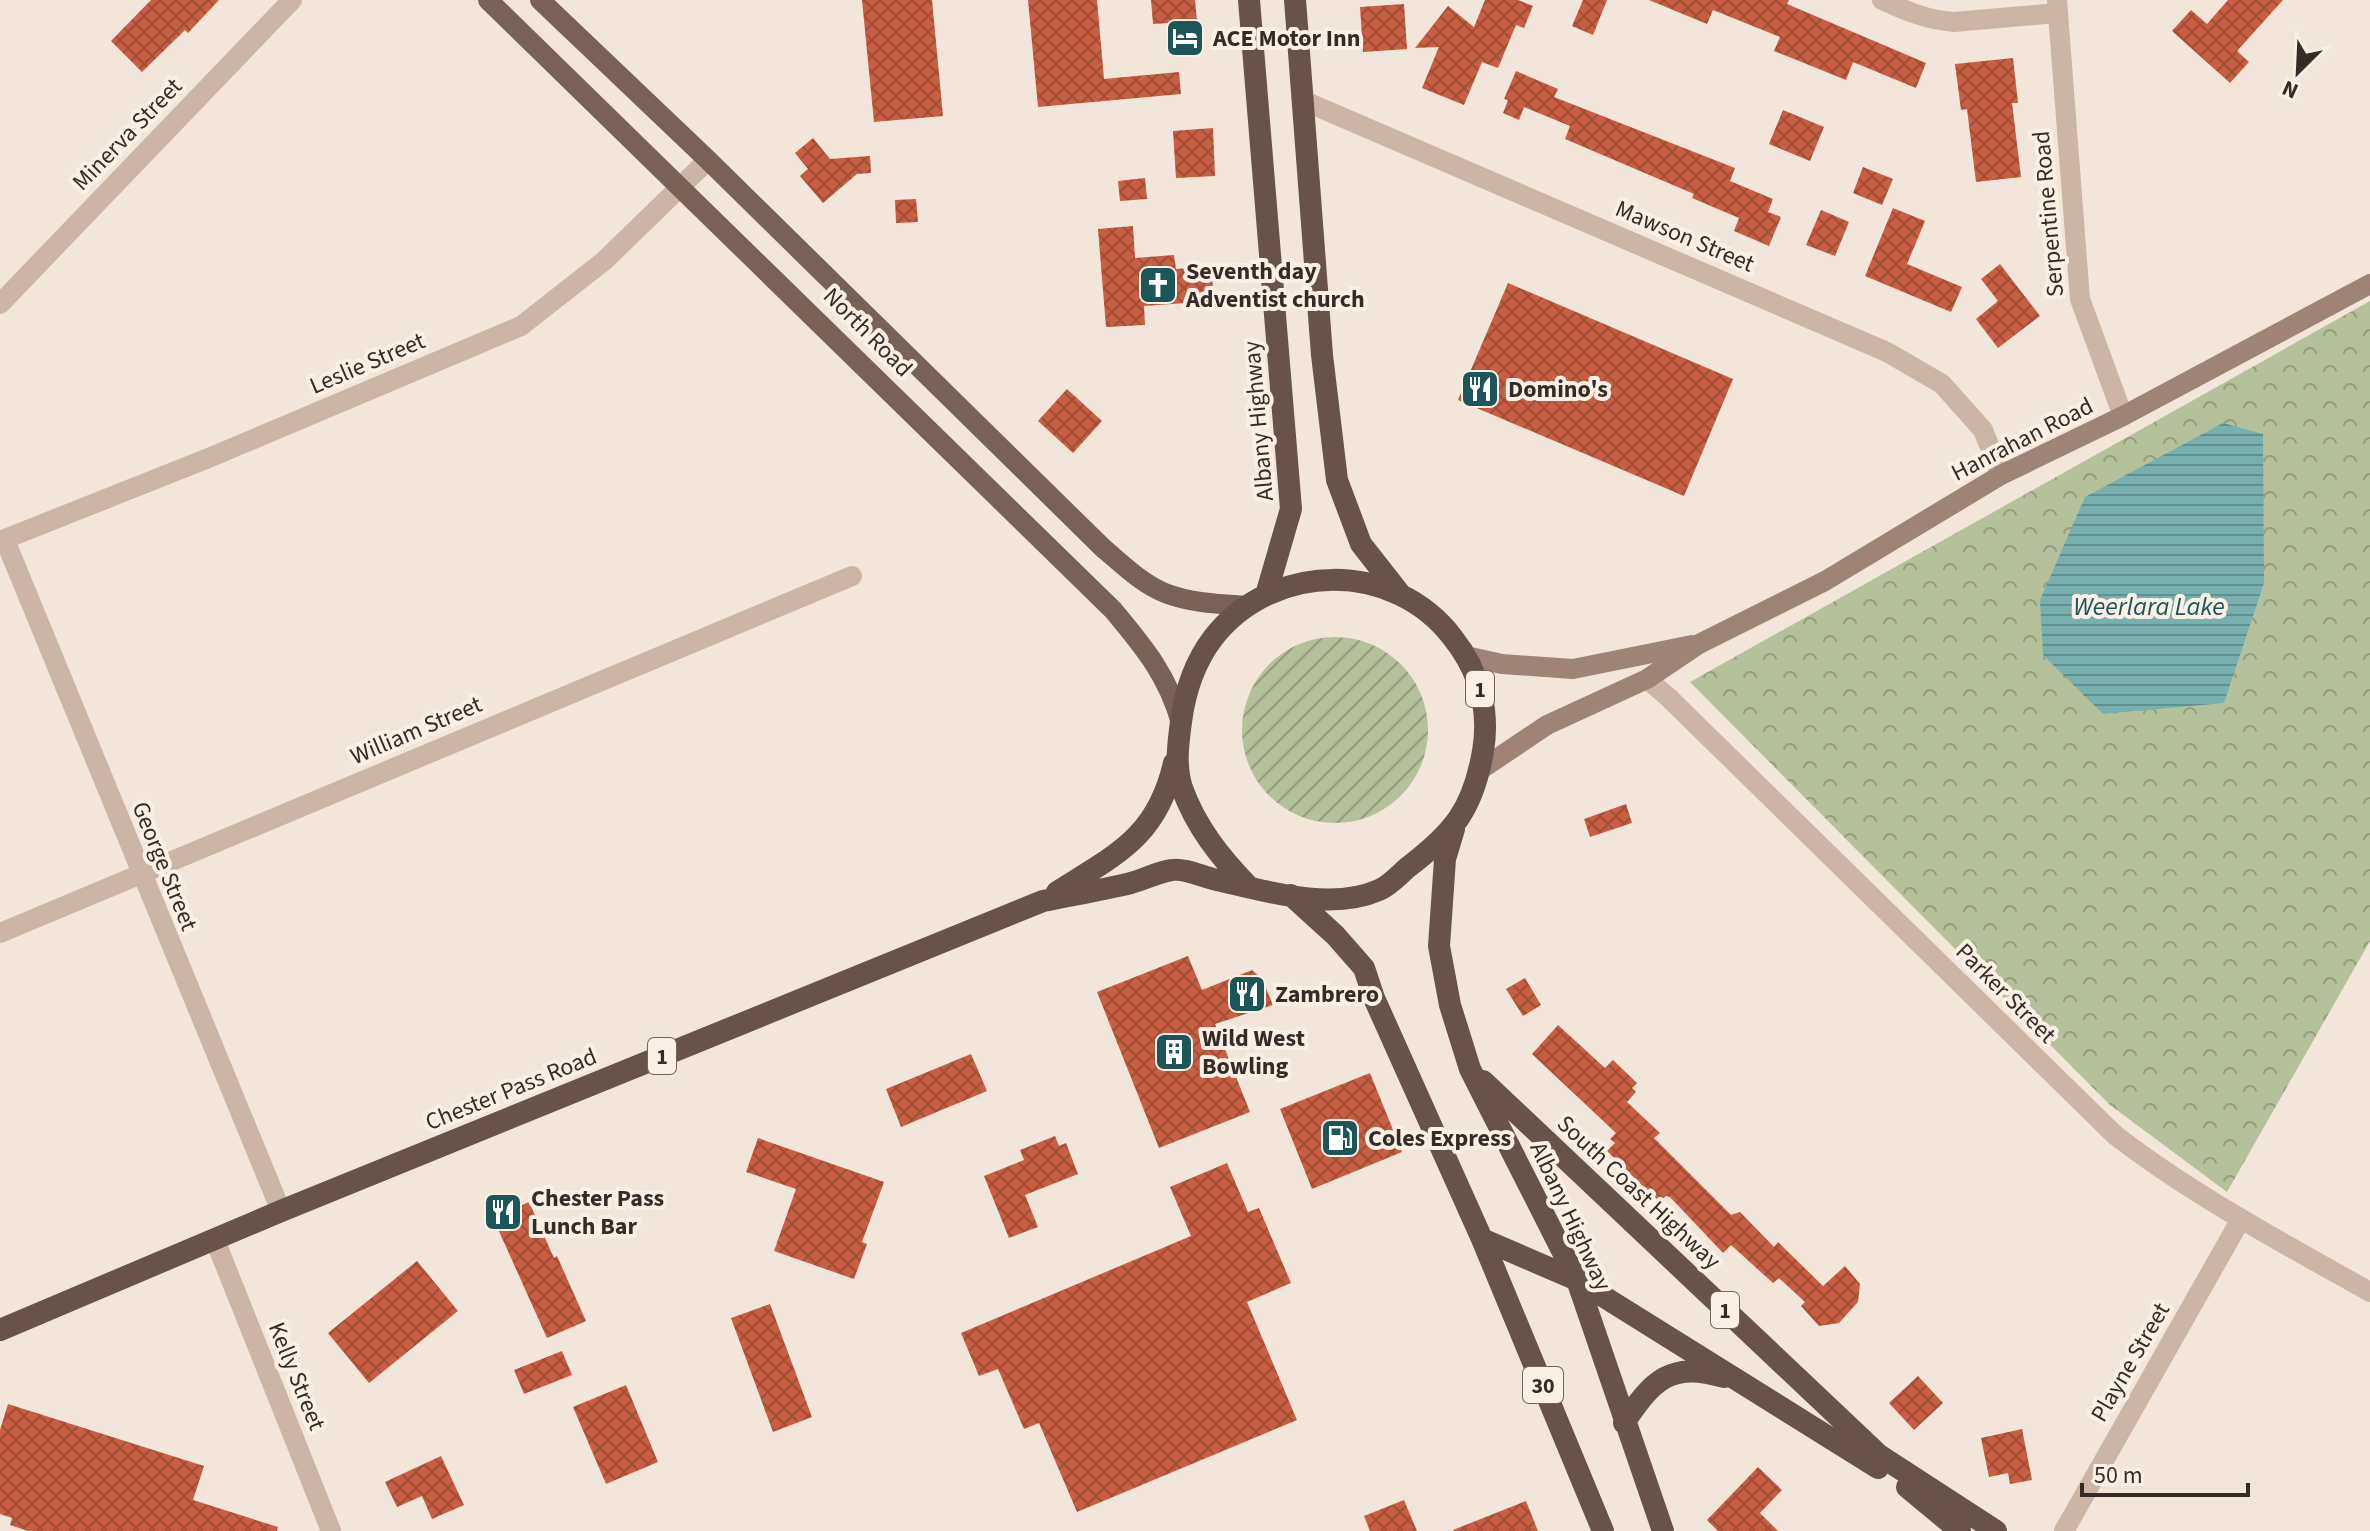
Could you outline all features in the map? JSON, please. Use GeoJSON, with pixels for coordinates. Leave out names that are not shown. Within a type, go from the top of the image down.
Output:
{"type":"FeatureCollection","features":[{"type":"Feature","properties":{"kind":"highway","name":"Albany Highway"},"geometry":{"type":"LineString","coordinates":[[1249,0],[1291,509],[1256,601]]}},
{"type":"Feature","properties":{"kind":"highway"},"geometry":{"type":"LineString","coordinates":[[1295,0],[1322,355],[1337,480],[1361,544],[1402,595]]}},
{"type":"Feature","properties":{"kind":"highway","name":"1"},"geometry":{"type":"LineString","coordinates":[[1334,579],[1357,581],[1402,595],[1439,619],[1476,675],[1484,702],[1487,729],[1480,770],[1469,800],[1454,828],[1379,890],[1334,901],[1249,887],[1220,857],[1203,833],[1182,786],[1177,752],[1190,678],[1200,657],[1229,621],[1256,601],[1288,586],[1334,579]]}},
{"type":"Feature","properties":{"kind":"highway","name":"Chester Pass Road"},"geometry":{"type":"LineString","coordinates":[[0,1330],[281,1211],[1043,901],[1121,852],[1147,828],[1167,792],[1177,752]]}},
{"type":"Feature","properties":{"kind":"highway","name":"Albany Highway"},"geometry":{"type":"LineString","coordinates":[[1454,828],[1445,859],[1439,946],[1450,1005],[1470,1069],[1577,1280],[1663,1531]]}},
{"type":"Feature","properties":{"kind":"highway","name":"Chester Pass Road"},"geometry":{"type":"LineString","coordinates":[[1043,901],[1133,882],[1174,869],[1249,887]]}},
{"type":"Feature","properties":{"kind":"highway"},"geometry":{"type":"LineString","coordinates":[[1291,895],[1335,935],[1364,968],[1374,998],[1482,1239]]}},
{"type":"Feature","properties":{"kind":"highway","name":"South Coast Highway"},"geometry":{"type":"LineString","coordinates":[[1470,1069],[1879,1455],[1996,1531]]}},
{"type":"Feature","properties":{"kind":"highway","name":"1"},"geometry":{"type":"LineString","coordinates":[[1482,1239],[1577,1280],[1903,1484],[1960,1531]]}},
{"type":"Feature","properties":{"kind":"highway","name":"30"},"geometry":{"type":"LineString","coordinates":[[1482,1239],[1603,1531]]}},
{"type":"Feature","properties":{"kind":"highway"},"geometry":{"type":"LineString","coordinates":[[1624,1423],[1649,1389],[1670,1374],[1688,1370],[1706,1371],[1745,1383]]}},
{"type":"Feature","properties":{"kind":"main road","name":"North Road"},"geometry":{"type":"LineString","coordinates":[[488,0],[681,185],[1113,610],[1160,669],[1181,723]]}},
{"type":"Feature","properties":{"kind":"main road","name":"North Road"},"geometry":{"type":"LineString","coordinates":[[540,0],[708,160],[1103,548],[1137,577],[1165,593],[1206,603],[1256,601]]}},
{"type":"Feature","properties":{"kind":"main road","name":"Hanrahan Road"},"geometry":{"type":"LineString","coordinates":[[1480,770],[1547,725],[1647,679],[1699,644],[1825,581],[2001,475],[2123,416],[2370,284]]}},
{"type":"Feature","properties":{"kind":"main road","name":"Hanrahan Road"},"geometry":{"type":"LineString","coordinates":[[1466,656],[1502,664],[1573,669],[1699,644]]}},
{"type":"Feature","properties":{"kind":"street","name":"Minerva Street"},"geometry":{"type":"LineString","coordinates":[[0,304],[292,0]]}},
{"type":"Feature","properties":{"kind":"street"},"geometry":{"type":"LineString","coordinates":[[1882,0],[1920,17],[1954,22],[2057,7]]}},
{"type":"Feature","properties":{"kind":"street","name":"Serpentine Road"},"geometry":{"type":"LineString","coordinates":[[2057,7],[2080,299],[2123,416]]}},
{"type":"Feature","properties":{"kind":"street","name":"Mawson Street"},"geometry":{"type":"LineString","coordinates":[[1302,100],[1887,352],[1942,384],[1983,430],[2001,475]]}},
{"type":"Feature","properties":{"kind":"street","name":"Leslie Street"},"geometry":{"type":"LineString","coordinates":[[2,540],[211,457],[521,326],[604,261],[708,160]]}},
{"type":"Feature","properties":{"kind":"street","name":"George Street"},"geometry":{"type":"LineString","coordinates":[[2,540],[281,1211]]}},
{"type":"Feature","properties":{"kind":"street","name":"William Street"},"geometry":{"type":"LineString","coordinates":[[0,933],[852,576]]}},
{"type":"Feature","properties":{"kind":"street","name":"Parker Street"},"geometry":{"type":"LineString","coordinates":[[1647,679],[2098,1119],[2144,1158],[2241,1219],[2370,1292]]}},
{"type":"Feature","properties":{"kind":"street","name":"Playne Street"},"geometry":{"type":"LineString","coordinates":[[2064,1531],[2241,1219]]}},
{"type":"Feature","properties":{"kind":"street","name":"Kelly Street"},"geometry":{"type":"LineString","coordinates":[[215,1240],[331,1531]]}},
{"type":"Feature","properties":{"kind":"green space"},"geometry":{"type":"Polygon","coordinates":[[[2370,301],[2370,941],[2227,1192],[2110,1105],[1690,682],[2370,301]]]}},
{"type":"Feature","properties":{"kind":"green space"},"geometry":{"type":"Polygon","coordinates":[[[1335,637],[1370,644],[1400,665],[1421,695],[1428,730],[1421,765],[1400,795],[1370,816],[1335,823],[1300,816],[1270,795],[1249,765],[1242,730],[1249,695],[1270,665],[1300,644],[1335,637]]]}},
{"type":"Feature","properties":{"kind":"water","name":"Weerlara Lake"},"geometry":{"type":"Polygon","coordinates":[[[2223,423],[2263,434],[2264,583],[2224,703],[2103,714],[2043,655],[2040,600],[2085,497],[2223,423]]]}},
{"type":"Feature","properties":{"kind":"building"},"geometry":{"type":"Polygon","coordinates":[[[151,0],[219,0],[188,33],[185,30],[142,72],[111,41],[151,0]]]}},
{"type":"Feature","properties":{"kind":"building"},"geometry":{"type":"Polygon","coordinates":[[[862,0],[932,0],[943,116],[874,122],[862,0]]]}},
{"type":"Feature","properties":{"kind":"building"},"geometry":{"type":"Polygon","coordinates":[[[1028,0],[1097,0],[1104,79],[1179,72],[1181,94],[1038,107],[1028,0]]]}},
{"type":"Feature","properties":{"kind":"building","name":"ACE Motor Inn"},"geometry":{"type":"Polygon","coordinates":[[[1151,0],[1195,0],[1200,52],[1174,55],[1170,23],[1153,24],[1151,0]]]}},
{"type":"Feature","properties":{"kind":"building"},"geometry":{"type":"Polygon","coordinates":[[[1485,0],[1518,0],[1533,6],[1524,28],[1516,25],[1498,68],[1482,62],[1464,105],[1422,88],[1439,47],[1415,48],[1448,6],[1474,27],[1485,0]]]}},
{"type":"Feature","properties":{"kind":"building"},"geometry":{"type":"Polygon","coordinates":[[[1583,0],[1607,0],[1593,35],[1572,26],[1583,0]]]}},
{"type":"Feature","properties":{"kind":"building"},"geometry":{"type":"Polygon","coordinates":[[[1649,0],[1789,0],[1787,4],[1926,63],[1916,88],[1853,62],[1846,80],[1774,51],[1780,37],[1713,10],[1707,24],[1649,0]]]}},
{"type":"Feature","properties":{"kind":"building"},"geometry":{"type":"Polygon","coordinates":[[[2228,0],[2283,0],[2237,51],[2249,62],[2230,83],[2172,31],[2191,10],[2207,24],[2228,0]]]}},
{"type":"Feature","properties":{"kind":"building"},"geometry":{"type":"Polygon","coordinates":[[[1404,4],[1407,49],[1363,52],[1360,7],[1404,4]]]}},
{"type":"Feature","properties":{"kind":"building"},"geometry":{"type":"Polygon","coordinates":[[[2013,58],[2018,103],[2012,103],[2021,177],[1976,182],[1967,109],[1961,110],[1955,64],[2013,58]]]}},
{"type":"Feature","properties":{"kind":"building"},"geometry":{"type":"Polygon","coordinates":[[[1516,71],[1558,89],[1554,97],[1735,168],[1730,181],[1773,199],[1768,212],[1781,217],[1769,246],[1734,231],[1739,218],[1692,198],[1694,194],[1565,139],[1570,126],[1524,107],[1519,120],[1503,113],[1508,100],[1504,99],[1516,71]]]}},
{"type":"Feature","properties":{"kind":"building"},"geometry":{"type":"Polygon","coordinates":[[[1783,110],[1824,127],[1810,161],[1769,144],[1783,110]]]}},
{"type":"Feature","properties":{"kind":"building"},"geometry":{"type":"Polygon","coordinates":[[[1213,128],[1215,176],[1176,178],[1173,131],[1213,128]]]}},
{"type":"Feature","properties":{"kind":"building"},"geometry":{"type":"Polygon","coordinates":[[[813,138],[830,159],[870,156],[871,173],[857,174],[823,203],[800,176],[808,169],[795,153],[813,138]]]}},
{"type":"Feature","properties":{"kind":"building"},"geometry":{"type":"Polygon","coordinates":[[[1863,167],[1893,179],[1882,205],[1853,193],[1863,167]]]}},
{"type":"Feature","properties":{"kind":"building"},"geometry":{"type":"Polygon","coordinates":[[[1145,178],[1147,199],[1120,201],[1118,181],[1145,178]]]}},
{"type":"Feature","properties":{"kind":"building"},"geometry":{"type":"Polygon","coordinates":[[[916,199],[918,222],[896,223],[895,200],[916,199]]]}},
{"type":"Feature","properties":{"kind":"building"},"geometry":{"type":"Polygon","coordinates":[[[1893,208],[1925,221],[1907,264],[1962,287],[1951,312],[1865,276],[1893,208]]]}},
{"type":"Feature","properties":{"kind":"building"},"geometry":{"type":"Polygon","coordinates":[[[1821,210],[1849,222],[1835,256],[1806,245],[1821,210]]]}},
{"type":"Feature","properties":{"kind":"building","name":"Seventh day Adventist church"},"geometry":{"type":"Polygon","coordinates":[[[1133,226],[1135,258],[1174,255],[1176,269],[1211,266],[1214,301],[1144,306],[1145,325],[1106,327],[1098,229],[1133,226]]]}},
{"type":"Feature","properties":{"kind":"building"},"geometry":{"type":"Polygon","coordinates":[[[2000,264],[2040,316],[1998,348],[1976,319],[1998,301],[1981,279],[2000,264]]]}},
{"type":"Feature","properties":{"kind":"building"},"geometry":{"type":"Polygon","coordinates":[[[1508,283],[1733,379],[1684,496],[1458,400],[1508,283]]]}},
{"type":"Feature","properties":{"kind":"building"},"geometry":{"type":"Polygon","coordinates":[[[1067,389],[1102,421],[1073,453],[1038,421],[1067,389]]]}},
{"type":"Feature","properties":{"kind":"building"},"geometry":{"type":"Polygon","coordinates":[[[1626,804],[1632,823],[1590,837],[1584,819],[1626,804]]]}},
{"type":"Feature","properties":{"kind":"building","name":"Wild West Bowling"},"geometry":{"type":"Polygon","coordinates":[[[1188,956],[1202,990],[1252,970],[1262,979],[1273,1005],[1215,1024],[1250,1112],[1159,1148],[1097,992],[1188,956]]]}},
{"type":"Feature","properties":{"kind":"building"},"geometry":{"type":"Polygon","coordinates":[[[1525,978],[1541,1005],[1523,1016],[1506,989],[1525,978]]]}},
{"type":"Feature","properties":{"kind":"building"},"geometry":{"type":"Polygon","coordinates":[[[1558,1025],[1605,1068],[1613,1060],[1637,1083],[1632,1088],[1636,1092],[1627,1102],[1660,1133],[1654,1138],[1731,1215],[1740,1212],[1774,1247],[1778,1242],[1823,1286],[1845,1266],[1860,1284],[1858,1302],[1839,1323],[1819,1326],[1801,1306],[1805,1302],[1779,1278],[1773,1283],[1731,1245],[1723,1253],[1670,1197],[1666,1196],[1659,1202],[1607,1151],[1615,1143],[1610,1139],[1616,1133],[1532,1054],[1558,1025]]]}},
{"type":"Feature","properties":{"kind":"building"},"geometry":{"type":"Polygon","coordinates":[[[971,1054],[987,1091],[901,1127],[886,1089],[971,1054]]]}},
{"type":"Feature","properties":{"kind":"building"},"geometry":{"type":"Polygon","coordinates":[[[1370,1073],[1402,1152],[1312,1189],[1280,1109],[1370,1073]]]}},
{"type":"Feature","properties":{"kind":"building"},"geometry":{"type":"Polygon","coordinates":[[[1055,1136],[1059,1146],[1066,1143],[1078,1174],[1025,1195],[1038,1227],[1009,1238],[984,1176],[1024,1160],[1020,1150],[1055,1136]]]}},
{"type":"Feature","properties":{"kind":"building"},"geometry":{"type":"Polygon","coordinates":[[[758,1138],[884,1182],[862,1242],[867,1244],[854,1279],[774,1251],[796,1189],[746,1172],[758,1138]]]}},
{"type":"Feature","properties":{"kind":"building"},"geometry":{"type":"Polygon","coordinates":[[[1227,1163],[1248,1212],[1259,1208],[1291,1283],[1247,1302],[1297,1420],[1077,1512],[1039,1423],[1024,1429],[998,1369],[979,1376],[961,1333],[1191,1236],[1170,1187],[1227,1163]]]}},
{"type":"Feature","properties":{"kind":"building"},"geometry":{"type":"Polygon","coordinates":[[[529,1202],[586,1321],[547,1338],[493,1218],[529,1202]]]}},
{"type":"Feature","properties":{"kind":"building"},"geometry":{"type":"Polygon","coordinates":[[[417,1261],[458,1311],[369,1383],[328,1333],[417,1261]]]}},
{"type":"Feature","properties":{"kind":"building"},"geometry":{"type":"Polygon","coordinates":[[[770,1304],[812,1417],[773,1432],[731,1318],[770,1304]]]}},
{"type":"Feature","properties":{"kind":"building"},"geometry":{"type":"Polygon","coordinates":[[[562,1351],[572,1375],[524,1394],[514,1370],[562,1351]]]}},
{"type":"Feature","properties":{"kind":"building"},"geometry":{"type":"Polygon","coordinates":[[[1918,1376],[1943,1403],[1914,1430],[1889,1403],[1918,1376]]]}},
{"type":"Feature","properties":{"kind":"building"},"geometry":{"type":"Polygon","coordinates":[[[626,1385],[658,1462],[606,1484],[573,1407],[626,1385]]]}},
{"type":"Feature","properties":{"kind":"building"},"geometry":{"type":"Polygon","coordinates":[[[8,1404],[204,1466],[193,1500],[278,1527],[277,1531],[28,1531],[10,1525],[12,1518],[0,1514],[0,1430],[8,1404]]]}},
{"type":"Feature","properties":{"kind":"building"},"geometry":{"type":"Polygon","coordinates":[[[2022,1429],[2032,1480],[2010,1484],[2008,1473],[1989,1477],[1981,1438],[2022,1429]]]}},
{"type":"Feature","properties":{"kind":"building"},"geometry":{"type":"Polygon","coordinates":[[[441,1456],[464,1505],[432,1519],[422,1496],[397,1507],[385,1482],[441,1456]]]}},
{"type":"Feature","properties":{"kind":"building"},"geometry":{"type":"Polygon","coordinates":[[[1758,1467],[1782,1490],[1760,1513],[1778,1531],[1718,1531],[1707,1520],[1758,1467]]]}},
{"type":"Feature","properties":{"kind":"building"},"geometry":{"type":"Polygon","coordinates":[[[1404,1500],[1417,1531],[1370,1531],[1364,1516],[1404,1500]]]}},
{"type":"Feature","properties":{"kind":"building"},"geometry":{"type":"Polygon","coordinates":[[[1526,1501],[1538,1531],[1453,1530],[1526,1501]]]}},
{"type":"Feature","properties":{"kind":"place","name":"ACE Motor Inn"},"geometry":{"type":"Point","coordinates":[1185,38]}},
{"type":"Feature","properties":{"kind":"place","name":"Seventh day Adventist church"},"geometry":{"type":"Point","coordinates":[1158,285]}},
{"type":"Feature","properties":{"kind":"place","name":"Domino's"},"geometry":{"type":"Point","coordinates":[1480,389]}},
{"type":"Feature","properties":{"kind":"place","name":"Zambrero"},"geometry":{"type":"Point","coordinates":[1247,994]}},
{"type":"Feature","properties":{"kind":"place","name":"Wild West Bowling"},"geometry":{"type":"Point","coordinates":[1174,1052]}},
{"type":"Feature","properties":{"kind":"place","name":"Coles Express"},"geometry":{"type":"Point","coordinates":[1340,1138]}},
{"type":"Feature","properties":{"kind":"place","name":"Chester Pass Lunch Bar"},"geometry":{"type":"Point","coordinates":[503,1212]}}]}
